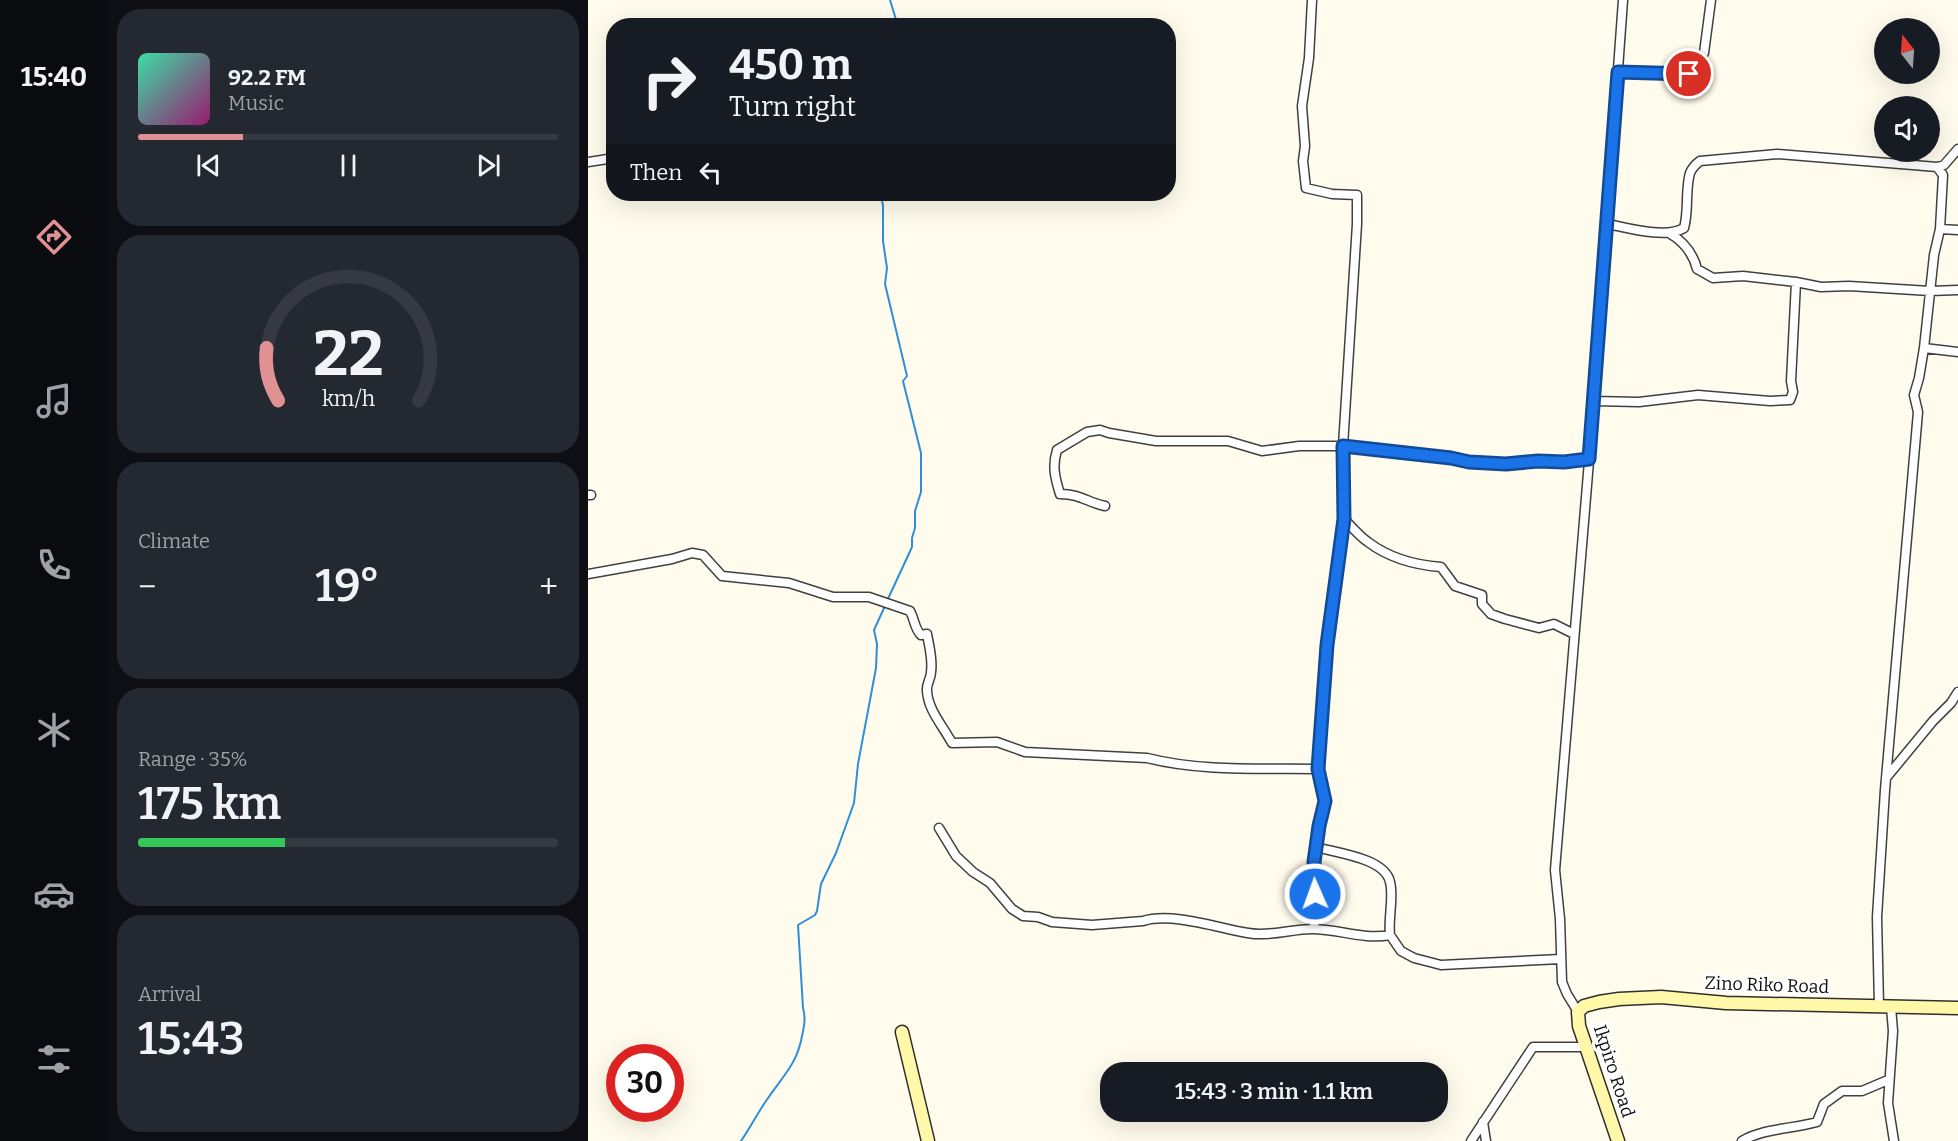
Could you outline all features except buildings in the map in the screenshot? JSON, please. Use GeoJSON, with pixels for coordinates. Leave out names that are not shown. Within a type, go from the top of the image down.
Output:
{"type":"FeatureCollection","features":[{"type":"Feature","properties":{"kind":"street"},"geometry":{"type":"LineString","coordinates":[[1312,0],[1309,58],[1302,106],[1306,188],[1332,194],[1357,195],[1343,446],[1344,519],[1327,645],[1318,769],[1325,801],[1314,862],[1316,881],[1314,928]]}},
{"type":"Feature","properties":{"kind":"street"},"geometry":{"type":"LineString","coordinates":[[1578,1012],[1562,982],[1555,870],[1608,224],[1623,0]]}},
{"type":"Feature","properties":{"kind":"street"},"geometry":{"type":"LineString","coordinates":[[1618,72],[1689,74],[1704,53],[1711,0]]}},
{"type":"Feature","properties":{"kind":"street"},"geometry":{"type":"LineString","coordinates":[[1608,224],[1669,233],[1684,228],[1690,172],[1700,160],[1777,154],[1937,167],[1944,165],[1958,149]]}},
{"type":"Feature","properties":{"kind":"street"},"geometry":{"type":"LineString","coordinates":[[588,162],[606,159]]}},
{"type":"Feature","properties":{"kind":"street"},"geometry":{"type":"LineString","coordinates":[[1894,1141],[1888,1103],[1893,1030],[1885,1006],[1877,917],[1886,778],[1918,412],[1914,395],[1924,348],[1934,255],[1940,229],[1943,175],[1937,167]]}},
{"type":"Feature","properties":{"kind":"street"},"geometry":{"type":"LineString","coordinates":[[1940,229],[1958,230]]}},
{"type":"Feature","properties":{"kind":"street"},"geometry":{"type":"LineString","coordinates":[[1669,233],[1681,240],[1694,259],[1697,269],[1713,278],[1743,276],[1821,287],[1958,290]]}},
{"type":"Feature","properties":{"kind":"street"},"geometry":{"type":"LineString","coordinates":[[1594,401],[1639,402],[1698,395],[1770,401],[1790,400],[1793,392],[1791,381],[1796,282]]}},
{"type":"Feature","properties":{"kind":"street"},"geometry":{"type":"LineString","coordinates":[[1924,348],[1958,352]]}},
{"type":"Feature","properties":{"kind":"street"},"geometry":{"type":"LineString","coordinates":[[1105,506],[1092,503],[1082,496],[1060,494],[1054,472],[1057,450],[1087,432],[1100,430],[1109,434],[1156,441],[1228,441],[1262,451],[1299,446],[1343,446],[1469,462],[1506,464],[1589,459]]}},
{"type":"Feature","properties":{"kind":"street"},"geometry":{"type":"LineString","coordinates":[[1344,519],[1367,542],[1387,553],[1410,563],[1441,567],[1455,586],[1482,595],[1482,604],[1491,614],[1539,628],[1554,624],[1574,634]]}},
{"type":"Feature","properties":{"kind":"street"},"geometry":{"type":"LineString","coordinates":[[588,574],[672,559],[692,553],[703,555],[722,576],[789,583],[833,597],[869,597],[910,612],[914,619],[915,629],[921,635],[927,634],[932,674],[926,688],[928,700],[952,743],[997,742],[1025,752],[1147,758],[1227,768],[1318,769]]}},
{"type":"Feature","properties":{"kind":"street"},"geometry":{"type":"LineString","coordinates":[[1886,778],[1958,692]]}},
{"type":"Feature","properties":{"kind":"street"},"geometry":{"type":"LineString","coordinates":[[939,828],[956,856],[973,872],[990,883],[1012,909],[1023,916],[1038,917],[1053,922],[1092,925],[1143,921],[1150,918],[1192,921],[1251,934],[1314,928],[1366,937],[1390,935]]}},
{"type":"Feature","properties":{"kind":"street"},"geometry":{"type":"LineString","coordinates":[[1316,848],[1364,859],[1384,868],[1390,882],[1390,935],[1401,951],[1414,958],[1441,965],[1562,959]]}},
{"type":"Feature","properties":{"kind":"street","name":"Zino Riko Road"},"geometry":{"type":"LineString","coordinates":[[1578,1012],[1584,1006],[1599,1002],[1662,997],[1726,1003],[1958,1008]]}},
{"type":"Feature","properties":{"kind":"street","name":"Ikpiro Road"},"geometry":{"type":"LineString","coordinates":[[1578,1012],[1579,1026],[1618,1141]]}},
{"type":"Feature","properties":{"kind":"street"},"geometry":{"type":"LineString","coordinates":[[902,1032],[927,1141]]}},
{"type":"Feature","properties":{"kind":"street"},"geometry":{"type":"LineString","coordinates":[[1471,1141],[1533,1047],[1586,1047]]}},
{"type":"Feature","properties":{"kind":"street"},"geometry":{"type":"LineString","coordinates":[[1742,1141],[1766,1132],[1817,1122],[1824,1104],[1842,1091],[1862,1091],[1888,1080]]}},
{"type":"Feature","properties":{"kind":"street"},"geometry":{"type":"LineString","coordinates":[[1483,1122],[1486,1141]]}},
{"type":"Feature","properties":{"kind":"waterway"},"geometry":{"type":"LineString","coordinates":[[890,0],[896,18]]}},
{"type":"Feature","properties":{"kind":"waterway"},"geometry":{"type":"LineString","coordinates":[[882,201],[883,241],[887,268],[885,284],[907,376],[903,381],[921,453],[921,492],[915,511],[912,547],[887,601]]}},
{"type":"Feature","properties":{"kind":"waterway"},"geometry":{"type":"LineString","coordinates":[[741,1141],[788,1071],[800,1046],[805,1019],[798,925],[815,915],[817,911],[821,884],[836,853],[854,803],[858,764],[876,668],[877,644],[874,630],[885,606]]}},
{"type":"Feature","properties":{"kind":"route"},"geometry":{"type":"LineString","coordinates":[[1315,894],[1314,862],[1325,801],[1318,769],[1327,645],[1344,519],[1343,446],[1469,462],[1506,464],[1589,459],[1618,72],[1689,74]]}}]}
